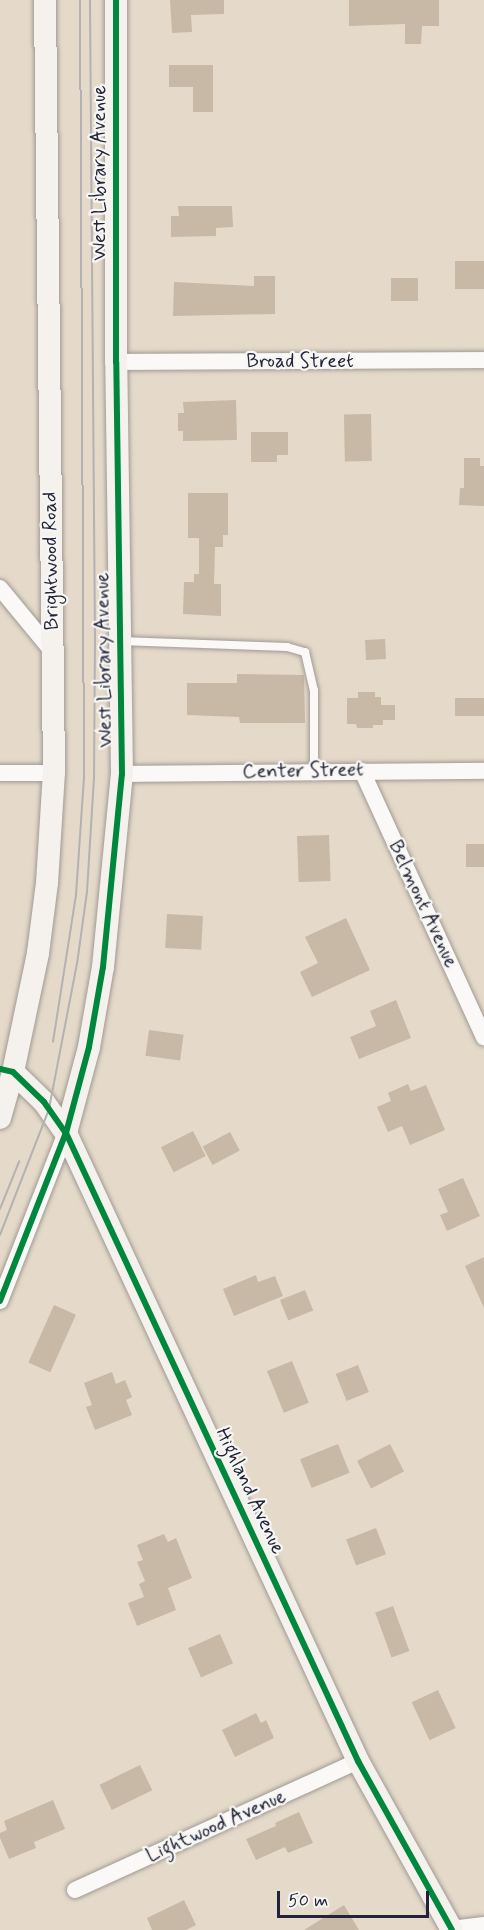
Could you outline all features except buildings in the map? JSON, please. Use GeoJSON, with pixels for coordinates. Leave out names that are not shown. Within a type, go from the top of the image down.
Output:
{"type":"FeatureCollection","features":[{"type":"Feature","properties":{"kind":"street","name":"Brightwood Road"},"geometry":{"type":"LineString","coordinates":[[0,1118],[7,1071],[38,953],[47,883],[54,773],[45,0]]}},
{"type":"Feature","properties":{"kind":"street","name":"West Library Avenue"},"geometry":{"type":"LineString","coordinates":[[0,1301],[66,1133],[89,1047],[103,967],[122,774],[116,362],[116,0]]}},
{"type":"Feature","properties":{"kind":"street","name":"Broad Street"},"geometry":{"type":"LineString","coordinates":[[116,362],[484,360]]}},
{"type":"Feature","properties":{"kind":"street"},"geometry":{"type":"LineString","coordinates":[[0,588],[52,651]]}},
{"type":"Feature","properties":{"kind":"street","name":"Belmont Avenue"},"geometry":{"type":"LineString","coordinates":[[362,771],[484,1037]]}},
{"type":"Feature","properties":{"kind":"street","name":"Center Street"},"geometry":{"type":"LineString","coordinates":[[122,774],[484,771]]}},
{"type":"Feature","properties":{"kind":"street"},"geometry":{"type":"LineString","coordinates":[[0,774],[54,773]]}},
{"type":"Feature","properties":{"kind":"street","name":"Highland Avenue"},"geometry":{"type":"LineString","coordinates":[[7,1071],[44,1102],[66,1133],[358,1761],[451,1930]]}},
{"type":"Feature","properties":{"kind":"street","name":"Lightwood Avenue"},"geometry":{"type":"LineString","coordinates":[[75,1890],[358,1761]]}},
{"type":"Feature","properties":{"kind":"street"},"geometry":{"type":"LineString","coordinates":[[451,1930],[484,1926]]}},
{"type":"Feature","properties":{"kind":"lane"},"geometry":{"type":"LineString","coordinates":[[120,641],[287,647],[305,652],[314,690],[314,771]]}},
{"type":"Feature","properties":{"kind":"tram line"},"geometry":{"type":"LineString","coordinates":[[53,1042],[76,895],[84,779],[80,0]]}},
{"type":"Feature","properties":{"kind":"tram line"},"geometry":{"type":"LineString","coordinates":[[0,1235],[49,1109],[77,964],[87,892],[94,779],[95,641],[90,0]]}},
{"type":"Feature","properties":{"kind":"tram line"},"geometry":{"type":"LineString","coordinates":[[0,1209],[19,1162]]}},
{"type":"Feature","properties":{"kind":"cycle path"},"geometry":{"type":"LineString","coordinates":[[0,1301],[66,1133],[89,1047],[103,967],[122,774],[116,362],[116,0]]}},
{"type":"Feature","properties":{"kind":"cycle path"},"geometry":{"type":"LineString","coordinates":[[0,1069],[13,1072],[44,1102],[66,1133],[358,1761],[452,1930]]}}]}
